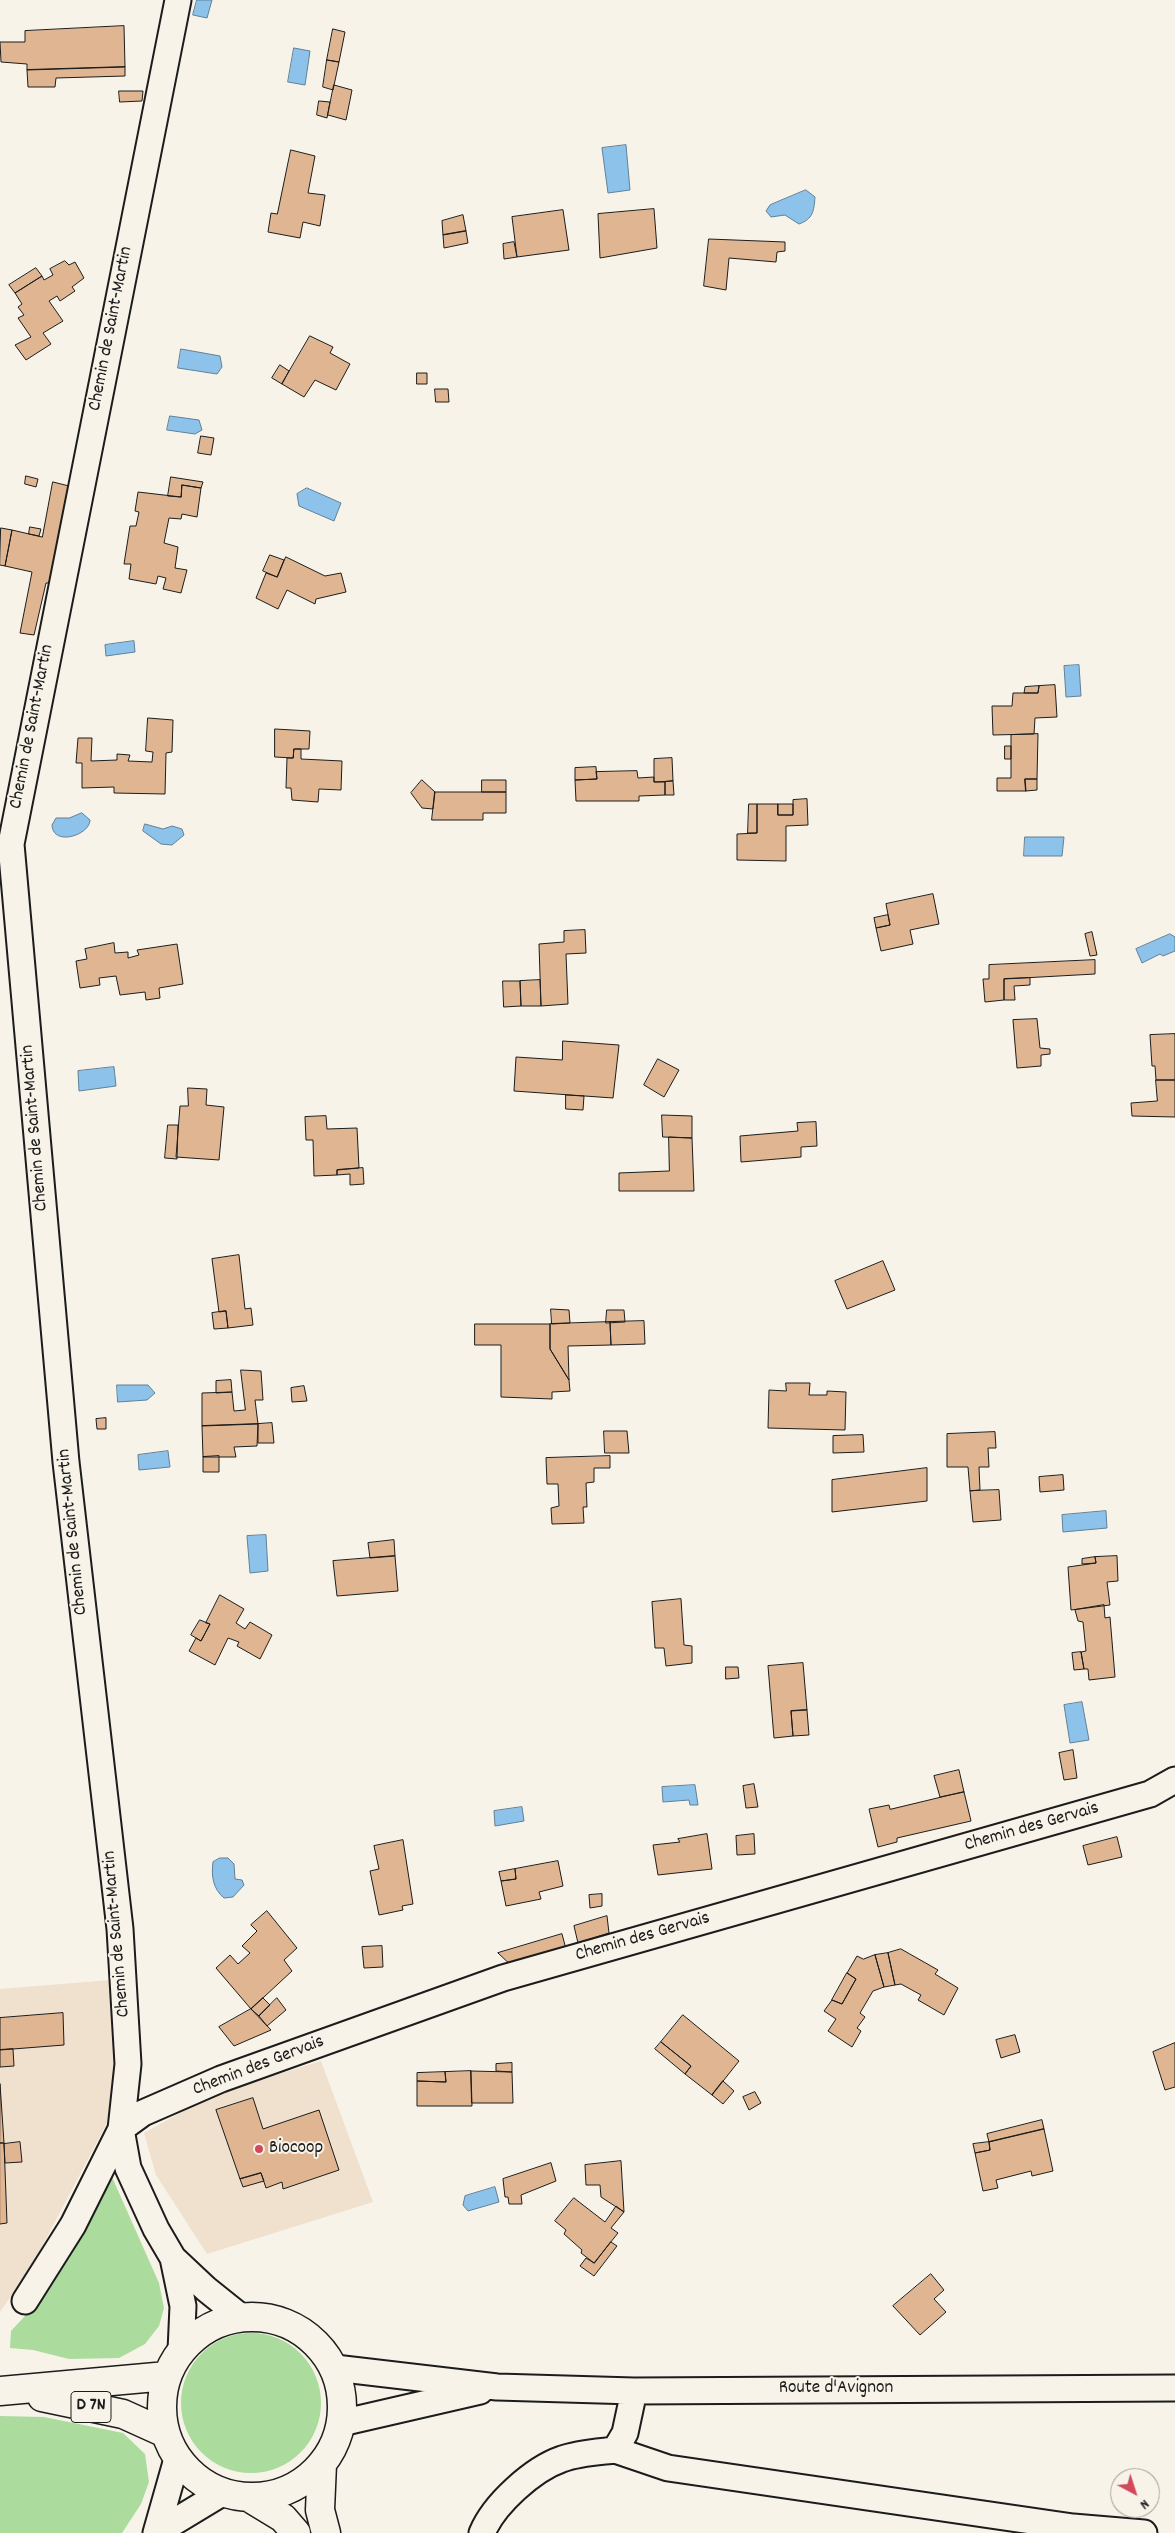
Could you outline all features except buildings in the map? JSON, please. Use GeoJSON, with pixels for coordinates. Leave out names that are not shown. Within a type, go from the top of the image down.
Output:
{"type":"FeatureCollection","features":[{"type":"Feature","properties":{"kind":"main road"},"geometry":{"type":"LineString","coordinates":[[241,2317],[270,2318],[296,2327],[319,2345],[335,2368],[342,2395],[342,2423],[334,2445],[322,2464],[308,2478],[290,2489],[271,2496],[250,2498],[222,2492],[199,2481],[178,2459],[165,2433],[162,2404],[167,2376],[181,2351],[199,2334],[221,2322],[241,2317]]}},
{"type":"Feature","properties":{"kind":"main road","name":"D 7N"},"geometry":{"type":"LineString","coordinates":[[7,2391],[167,2376]]}},
{"type":"Feature","properties":{"kind":"main road","name":"D 7N"},"geometry":{"type":"LineString","coordinates":[[7,2391],[123,2414],[165,2433]]}},
{"type":"Feature","properties":{"kind":"main road"},"geometry":{"type":"LineString","coordinates":[[322,2464],[320,2510],[326,2533]]}},
{"type":"Feature","properties":{"kind":"main road"},"geometry":{"type":"LineString","coordinates":[[250,2498],[283,2518],[296,2533]]}},
{"type":"Feature","properties":{"kind":"street","name":"Chemin de Saint-Martin"},"geometry":{"type":"LineString","coordinates":[[178,0],[5,844],[66,1462],[120,1929],[128,2064],[121,2129],[128,2168],[156,2229],[172,2258],[183,2306],[181,2351]]}},
{"type":"Feature","properties":{"kind":"street","name":"Chemin des Gervais"},"geometry":{"type":"LineString","coordinates":[[121,2129],[143,2113],[221,2079],[503,1978],[1150,1794],[1175,1780]]}},
{"type":"Feature","properties":{"kind":"street"},"geometry":{"type":"LineString","coordinates":[[25,2301],[73,2225],[121,2129]]}},
{"type":"Feature","properties":{"kind":"street","name":"Chemin de Saint-Martin"},"geometry":{"type":"LineString","coordinates":[[172,2258],[241,2317]]}},
{"type":"Feature","properties":{"kind":"street"},"geometry":{"type":"LineString","coordinates":[[335,2368],[497,2387]]}},
{"type":"Feature","properties":{"kind":"street"},"geometry":{"type":"LineString","coordinates":[[342,2423],[497,2387]]}},
{"type":"Feature","properties":{"kind":"street","name":"Route d'Avignon"},"geometry":{"type":"LineString","coordinates":[[497,2387],[634,2391],[1175,2388]]}},
{"type":"Feature","properties":{"kind":"street"},"geometry":{"type":"LineString","coordinates":[[615,2450],[625,2433],[634,2391]]}},
{"type":"Feature","properties":{"kind":"street"},"geometry":{"type":"LineString","coordinates":[[482,2533],[512,2491],[544,2469],[562,2458],[615,2450],[668,2468],[1073,2527],[1144,2533]]}},
{"type":"Feature","properties":{"kind":"street"},"geometry":{"type":"LineString","coordinates":[[156,2533],[178,2459]]}},
{"type":"Feature","properties":{"kind":"street"},"geometry":{"type":"LineString","coordinates":[[156,2533],[222,2492]]}},
{"type":"Feature","properties":{"kind":"shaded area"},"geometry":{"type":"Polygon","coordinates":[[[111,1980],[116,2058],[107,2123],[30,2269],[0,2312],[0,1989],[111,1980]]]}},
{"type":"Feature","properties":{"kind":"shaded area"},"geometry":{"type":"Polygon","coordinates":[[[321,2061],[373,2202],[207,2254],[156,2175],[144,2133],[212,2095],[321,2061]]]}},
{"type":"Feature","properties":{"kind":"green space"},"geometry":{"type":"Polygon","coordinates":[[[112,2177],[159,2283],[164,2308],[159,2326],[145,2344],[119,2358],[69,2359],[33,2350],[10,2348],[11,2331],[49,2290],[86,2230],[112,2177]]]}},
{"type":"Feature","properties":{"kind":"green space"},"geometry":{"type":"Polygon","coordinates":[[[251,2333],[265,2334],[278,2338],[301,2353],[316,2376],[320,2389],[320,2417],[316,2430],[301,2453],[278,2468],[265,2472],[251,2473],[237,2472],[224,2468],[201,2453],[186,2430],[182,2417],[181,2403],[182,2389],[186,2376],[201,2353],[224,2338],[237,2334],[251,2333]]]}},
{"type":"Feature","properties":{"kind":"green space"},"geometry":{"type":"Polygon","coordinates":[[[0,2416],[44,2417],[123,2433],[145,2454],[149,2482],[141,2504],[122,2533],[0,2533],[0,2416]]]}},
{"type":"Feature","properties":{"kind":"water"},"geometry":{"type":"Polygon","coordinates":[[[197,0],[212,0],[207,18],[193,15],[197,0]]]}},
{"type":"Feature","properties":{"kind":"water"},"geometry":{"type":"Polygon","coordinates":[[[294,48],[310,51],[305,85],[288,82],[294,48]]]}},
{"type":"Feature","properties":{"kind":"water"},"geometry":{"type":"Polygon","coordinates":[[[626,145],[630,190],[608,193],[602,148],[626,145]]]}},
{"type":"Feature","properties":{"kind":"water"},"geometry":{"type":"Polygon","coordinates":[[[806,190],[815,197],[812,214],[804,222],[799,224],[785,215],[771,217],[766,211],[770,205],[806,190]]]}},
{"type":"Feature","properties":{"kind":"water"},"geometry":{"type":"Polygon","coordinates":[[[181,349],[220,356],[222,367],[217,374],[178,368],[181,349]]]}},
{"type":"Feature","properties":{"kind":"water"},"geometry":{"type":"Polygon","coordinates":[[[170,416],[199,420],[202,430],[195,434],[167,430],[170,416]]]}},
{"type":"Feature","properties":{"kind":"water"},"geometry":{"type":"Polygon","coordinates":[[[307,488],[341,503],[334,521],[299,506],[297,494],[307,488]]]}},
{"type":"Feature","properties":{"kind":"water"},"geometry":{"type":"Polygon","coordinates":[[[134,641],[135,652],[106,656],[105,645],[134,641]]]}},
{"type":"Feature","properties":{"kind":"water"},"geometry":{"type":"Polygon","coordinates":[[[1079,665],[1081,696],[1066,697],[1064,666],[1079,665]]]}},
{"type":"Feature","properties":{"kind":"water"},"geometry":{"type":"Polygon","coordinates":[[[82,813],[90,820],[84,830],[78,834],[64,837],[58,836],[54,832],[52,825],[56,818],[69,818],[82,813]]]}},
{"type":"Feature","properties":{"kind":"water"},"geometry":{"type":"Polygon","coordinates":[[[145,824],[163,829],[172,826],[182,829],[184,835],[172,845],[161,844],[143,831],[145,824]]]}},
{"type":"Feature","properties":{"kind":"water"},"geometry":{"type":"Polygon","coordinates":[[[1025,837],[1064,837],[1062,856],[1024,856],[1025,837]]]}},
{"type":"Feature","properties":{"kind":"water"},"geometry":{"type":"Polygon","coordinates":[[[1170,934],[1175,937],[1175,951],[1163,956],[1160,954],[1142,963],[1136,949],[1170,934]]]}},
{"type":"Feature","properties":{"kind":"water"},"geometry":{"type":"Polygon","coordinates":[[[114,1067],[116,1086],[79,1091],[78,1071],[114,1067]]]}},
{"type":"Feature","properties":{"kind":"water"},"geometry":{"type":"Polygon","coordinates":[[[117,1385],[148,1385],[155,1393],[147,1400],[118,1402],[117,1385]]]}},
{"type":"Feature","properties":{"kind":"water"},"geometry":{"type":"Polygon","coordinates":[[[168,1451],[170,1467],[139,1470],[138,1455],[168,1451]]]}},
{"type":"Feature","properties":{"kind":"water"},"geometry":{"type":"Polygon","coordinates":[[[1106,1511],[1107,1528],[1063,1532],[1062,1515],[1106,1511]]]}},
{"type":"Feature","properties":{"kind":"water"},"geometry":{"type":"Polygon","coordinates":[[[266,1535],[268,1571],[250,1573],[247,1536],[266,1535]]]}},
{"type":"Feature","properties":{"kind":"water"},"geometry":{"type":"Polygon","coordinates":[[[1082,1702],[1089,1740],[1070,1743],[1064,1705],[1082,1702]]]}},
{"type":"Feature","properties":{"kind":"water"},"geometry":{"type":"Polygon","coordinates":[[[695,1785],[698,1805],[690,1805],[689,1800],[663,1802],[662,1787],[695,1785]]]}},
{"type":"Feature","properties":{"kind":"water"},"geometry":{"type":"Polygon","coordinates":[[[522,1807],[524,1821],[495,1826],[494,1811],[522,1807]]]}},
{"type":"Feature","properties":{"kind":"water"},"geometry":{"type":"Polygon","coordinates":[[[220,1858],[228,1858],[234,1864],[235,1879],[242,1880],[244,1885],[233,1897],[224,1898],[217,1891],[214,1882],[213,1862],[220,1858]]]}},
{"type":"Feature","properties":{"kind":"water"},"geometry":{"type":"Polygon","coordinates":[[[495,2187],[499,2202],[468,2211],[463,2205],[465,2196],[495,2187]]]}},
{"type":"Feature","properties":{"kind":"place","name":"Biocoop"},"geometry":{"type":"Point","coordinates":[259,2149]}}]}
